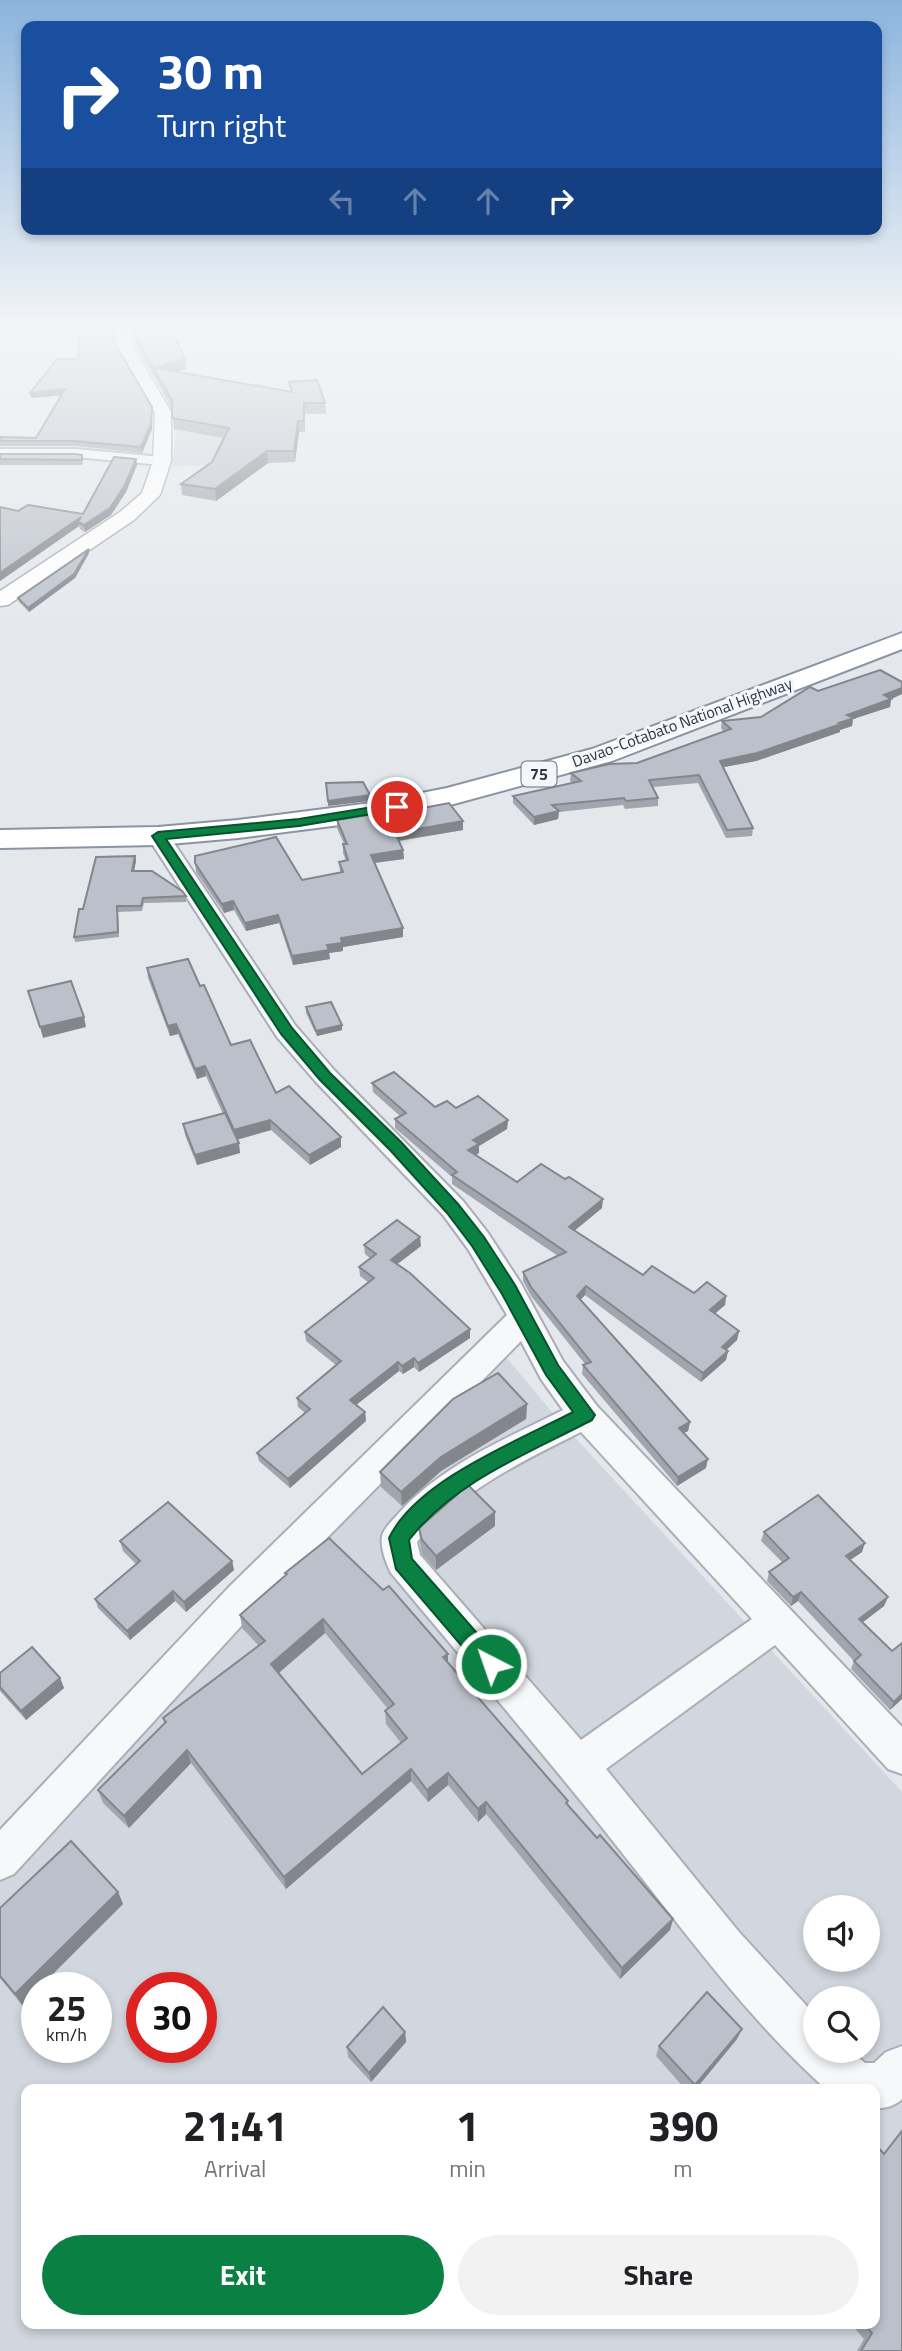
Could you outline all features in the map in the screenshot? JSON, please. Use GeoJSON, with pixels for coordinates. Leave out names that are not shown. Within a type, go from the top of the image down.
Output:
{"type":"FeatureCollection","features":[{"type":"Feature","properties":{"kind":"highway","name":"Davao-Cotabato National Highway"},"geometry":{"type":"LineString","coordinates":[[0,839],[158,836],[287,824],[371,812],[450,796],[536,775],[602,755],[902,640]]}},
{"type":"Feature","properties":{"kind":"main road"},"geometry":{"type":"LineString","coordinates":[[0,600],[127,516],[151,495],[162,461],[163,434]]}},
{"type":"Feature","properties":{"kind":"street"},"geometry":{"type":"LineString","coordinates":[[0,453],[75,453],[162,461]]}},
{"type":"Feature","properties":{"kind":"street"},"geometry":{"type":"LineString","coordinates":[[158,836],[286,1031],[325,1076],[396,1146],[453,1208],[478,1241],[552,1370],[586,1415],[902,1755]]}},
{"type":"Feature","properties":{"kind":"street"},"geometry":{"type":"LineString","coordinates":[[0,1860],[241,1600],[523,1319]]}},
{"type":"Feature","properties":{"kind":"street"},"geometry":{"type":"LineString","coordinates":[[586,1415],[464,1477],[420,1511],[399,1538],[403,1562],[578,1766],[724,1947],[803,2035]]}},
{"type":"Feature","properties":{"kind":"street"},"geometry":{"type":"LineString","coordinates":[[578,1766],[778,1622]]}},
{"type":"Feature","properties":{"kind":"street"},"geometry":{"type":"LineString","coordinates":[[831,2063],[855,2084]]}},
{"type":"Feature","properties":{"kind":"street"},"geometry":{"type":"LineString","coordinates":[[880,2086],[902,2068]]}},
{"type":"Feature","properties":{"kind":"shaded area"},"geometry":{"type":"Polygon","coordinates":[[[175,434],[267,434],[272,453],[271,464],[172,466],[175,434]]]}},
{"type":"Feature","properties":{"kind":"shaded area"},"geometry":{"type":"Polygon","coordinates":[[[500,1350],[556,1417],[902,1792],[902,2351],[0,2351],[0,1876],[500,1350]]]}},
{"type":"Feature","properties":{"kind":"building"},"geometry":{"type":"Polygon","coordinates":[[[39,434],[147,434],[141,447],[74,441],[0,441],[0,437],[36,438],[39,434]]]}},
{"type":"Feature","properties":{"kind":"building"},"geometry":{"type":"Polygon","coordinates":[[[226,434],[296,434],[294,451],[267,451],[215,489],[181,484],[212,462],[226,434]]]}},
{"type":"Feature","properties":{"kind":"building"},"geometry":{"type":"Polygon","coordinates":[[[0,454],[74,454],[82,455],[82,460],[0,459],[0,454]]]}},
{"type":"Feature","properties":{"kind":"building"},"geometry":{"type":"Polygon","coordinates":[[[114,457],[136,459],[125,485],[110,508],[84,525],[78,522],[81,517],[0,573],[0,507],[18,511],[28,505],[83,514],[114,457]]]}},
{"type":"Feature","properties":{"kind":"building"},"geometry":{"type":"Polygon","coordinates":[[[89,549],[74,574],[28,608],[18,598],[89,549]]]}},
{"type":"Feature","properties":{"kind":"building"},"geometry":{"type":"Polygon","coordinates":[[[880,670],[902,682],[902,688],[884,695],[891,699],[847,715],[854,718],[839,723],[841,724],[757,753],[720,761],[753,828],[727,830],[699,775],[649,780],[658,798],[626,801],[624,798],[552,805],[559,811],[534,817],[513,796],[581,781],[571,773],[609,764],[637,763],[731,729],[722,721],[761,717],[810,687],[818,691],[880,670]]]}},
{"type":"Feature","properties":{"kind":"building"},"geometry":{"type":"Polygon","coordinates":[[[363,782],[370,795],[328,801],[326,783],[363,782]]]}},
{"type":"Feature","properties":{"kind":"building"},"geometry":{"type":"Polygon","coordinates":[[[449,803],[463,821],[395,833],[403,850],[371,855],[403,928],[341,938],[342,943],[327,945],[329,950],[292,956],[278,915],[245,923],[233,901],[222,904],[195,863],[195,856],[276,837],[302,880],[343,872],[339,862],[348,860],[343,844],[347,844],[337,820],[380,813],[381,816],[449,803]]]}},
{"type":"Feature","properties":{"kind":"building"},"geometry":{"type":"Polygon","coordinates":[[[135,856],[132,871],[152,871],[186,896],[143,898],[141,906],[117,906],[118,932],[74,937],[79,909],[83,909],[96,857],[135,856]]]}},
{"type":"Feature","properties":{"kind":"building"},"geometry":{"type":"Polygon","coordinates":[[[188,959],[200,986],[204,985],[231,1045],[250,1040],[276,1093],[289,1086],[341,1137],[309,1155],[270,1120],[234,1130],[205,1066],[195,1069],[176,1024],[168,1026],[147,968],[188,959]]]}},
{"type":"Feature","properties":{"kind":"building"},"geometry":{"type":"Polygon","coordinates":[[[71,981],[84,1017],[40,1027],[28,991],[71,981]]]}},
{"type":"Feature","properties":{"kind":"building"},"geometry":{"type":"Polygon","coordinates":[[[331,1002],[342,1025],[316,1031],[306,1007],[331,1002]]]}},
{"type":"Feature","properties":{"kind":"building"},"geometry":{"type":"Polygon","coordinates":[[[394,1072],[435,1107],[447,1101],[456,1108],[478,1096],[508,1120],[473,1140],[479,1144],[468,1150],[517,1182],[541,1164],[565,1179],[569,1177],[603,1199],[569,1227],[643,1275],[652,1266],[694,1293],[707,1282],[726,1296],[710,1310],[739,1331],[722,1347],[728,1351],[703,1373],[586,1286],[577,1296],[690,1422],[679,1428],[708,1459],[678,1477],[583,1365],[591,1362],[531,1287],[523,1272],[566,1252],[452,1175],[457,1172],[395,1119],[406,1113],[372,1083],[394,1072]]]}},
{"type":"Feature","properties":{"kind":"building"},"geometry":{"type":"Polygon","coordinates":[[[225,1113],[239,1143],[195,1155],[183,1124],[225,1113]]]}},
{"type":"Feature","properties":{"kind":"building"},"geometry":{"type":"Polygon","coordinates":[[[397,1220],[420,1237],[391,1260],[410,1273],[470,1329],[418,1363],[414,1358],[402,1366],[398,1362],[350,1400],[365,1412],[288,1479],[257,1453],[310,1409],[297,1398],[341,1361],[305,1332],[374,1278],[359,1267],[376,1254],[364,1245],[397,1220]]]}},
{"type":"Feature","properties":{"kind":"building"},"geometry":{"type":"Polygon","coordinates":[[[498,1373],[527,1404],[441,1457],[401,1492],[380,1472],[453,1399],[498,1373]]]}},
{"type":"Feature","properties":{"kind":"building"},"geometry":{"type":"Polygon","coordinates":[[[468,1485],[495,1512],[436,1556],[422,1540],[419,1528],[468,1485]]]}},
{"type":"Feature","properties":{"kind":"building"},"geometry":{"type":"Polygon","coordinates":[[[818,1495],[865,1543],[846,1556],[888,1597],[859,1619],[892,1651],[902,1643],[902,1694],[894,1702],[854,1661],[861,1655],[801,1592],[793,1597],[769,1572],[789,1558],[764,1532],[818,1495]]]}},
{"type":"Feature","properties":{"kind":"building"},"geometry":{"type":"Polygon","coordinates":[[[168,1502],[232,1561],[184,1602],[173,1591],[127,1631],[95,1599],[140,1561],[120,1541],[168,1502]]]}},
{"type":"Feature","properties":{"kind":"building"},"geometry":{"type":"Polygon","coordinates":[[[329,1538],[383,1590],[389,1586],[448,1654],[443,1657],[568,1801],[566,1803],[597,1838],[600,1835],[673,1919],[622,1968],[486,1802],[478,1809],[448,1773],[427,1790],[411,1769],[284,1877],[187,1750],[124,1816],[98,1790],[166,1722],[163,1718],[265,1641],[240,1615],[287,1574],[285,1573],[329,1538]],[[323,1619],[271,1664],[362,1774],[407,1738],[385,1711],[394,1704],[323,1619]]]}},
{"type":"Feature","properties":{"kind":"building"},"geometry":{"type":"Polygon","coordinates":[[[32,1647],[60,1678],[21,1711],[0,1687],[0,1673],[32,1647]]]}},
{"type":"Feature","properties":{"kind":"building"},"geometry":{"type":"Polygon","coordinates":[[[71,1841],[118,1892],[37,1972],[21,1972],[21,1988],[15,1994],[0,1976],[0,1908],[71,1841]]]}},
{"type":"Feature","properties":{"kind":"building"},"geometry":{"type":"Polygon","coordinates":[[[707,1992],[742,2029],[696,2084],[659,2046],[707,1992]]]}},
{"type":"Feature","properties":{"kind":"building"},"geometry":{"type":"Polygon","coordinates":[[[383,2007],[405,2032],[369,2073],[347,2047],[383,2007]]]}},
{"type":"Feature","properties":{"kind":"building"},"geometry":{"type":"Polygon","coordinates":[[[902,2131],[902,2351],[861,2351],[872,2333],[868,2329],[880,2329],[880,2150],[884,2154],[902,2131]]]}},
{"type":"Feature","properties":{"kind":"route"},"geometry":{"type":"LineString","coordinates":[[397,807],[299,822],[158,836],[226,935],[286,1031],[325,1076],[396,1146],[453,1208],[478,1241],[509,1290],[552,1370],[586,1415],[464,1477],[420,1511],[399,1538],[403,1562],[491,1664]]}}]}
